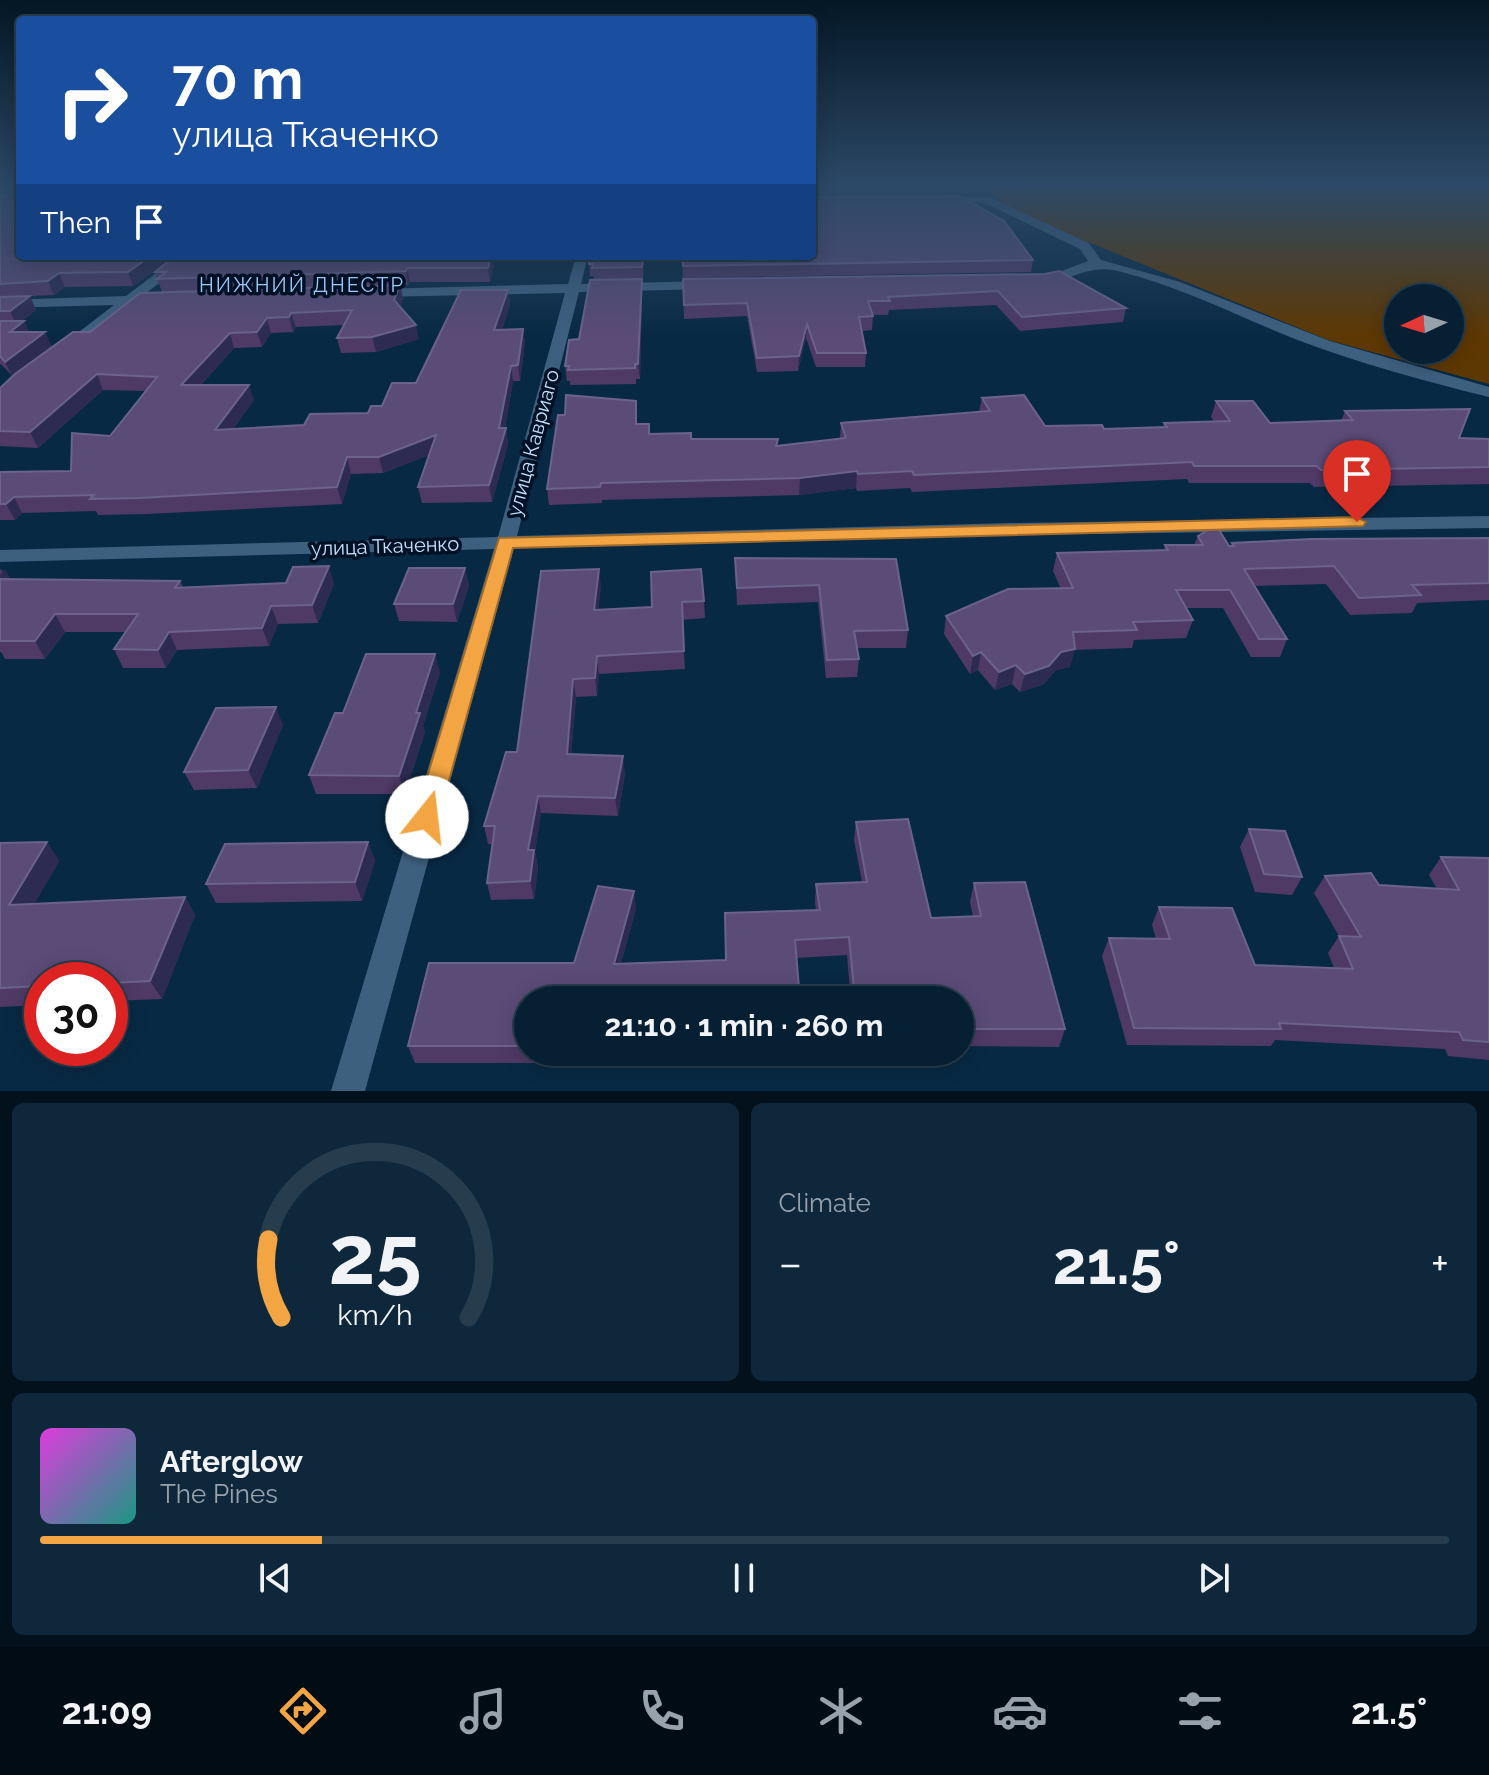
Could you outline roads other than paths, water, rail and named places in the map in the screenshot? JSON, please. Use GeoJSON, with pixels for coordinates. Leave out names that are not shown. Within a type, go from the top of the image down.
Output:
{"type":"FeatureCollection","features":[{"type":"Feature","properties":{"kind":"street"},"geometry":{"type":"LineString","coordinates":[[1064,236],[1085,246],[1096,263]]}},
{"type":"Feature","properties":{"kind":"street"},"geometry":{"type":"LineString","coordinates":[[47,362],[182,260]]}},
{"type":"Feature","properties":{"kind":"street","name":"улица Кавриаго"},"geometry":{"type":"LineString","coordinates":[[348,1091],[506,542],[581,260]]}},
{"type":"Feature","properties":{"kind":"street"},"geometry":{"type":"LineString","coordinates":[[1029,279],[1058,277],[1096,263],[1125,268],[1196,292],[1304,337],[1489,392]]}},
{"type":"Feature","properties":{"kind":"street"},"geometry":{"type":"LineString","coordinates":[[369,293],[716,285]]}},
{"type":"Feature","properties":{"kind":"street"},"geometry":{"type":"LineString","coordinates":[[0,304],[178,298]]}},
{"type":"Feature","properties":{"kind":"street","name":"улица Ткаченко"},"geometry":{"type":"LineString","coordinates":[[0,556],[1388,521],[1489,522]]}},
{"type":"Feature","properties":{"kind":"district","name":"НИЖНИЙ ДНЕСТР"},"geometry":{"type":"Point","coordinates":[302,285]}}]}
